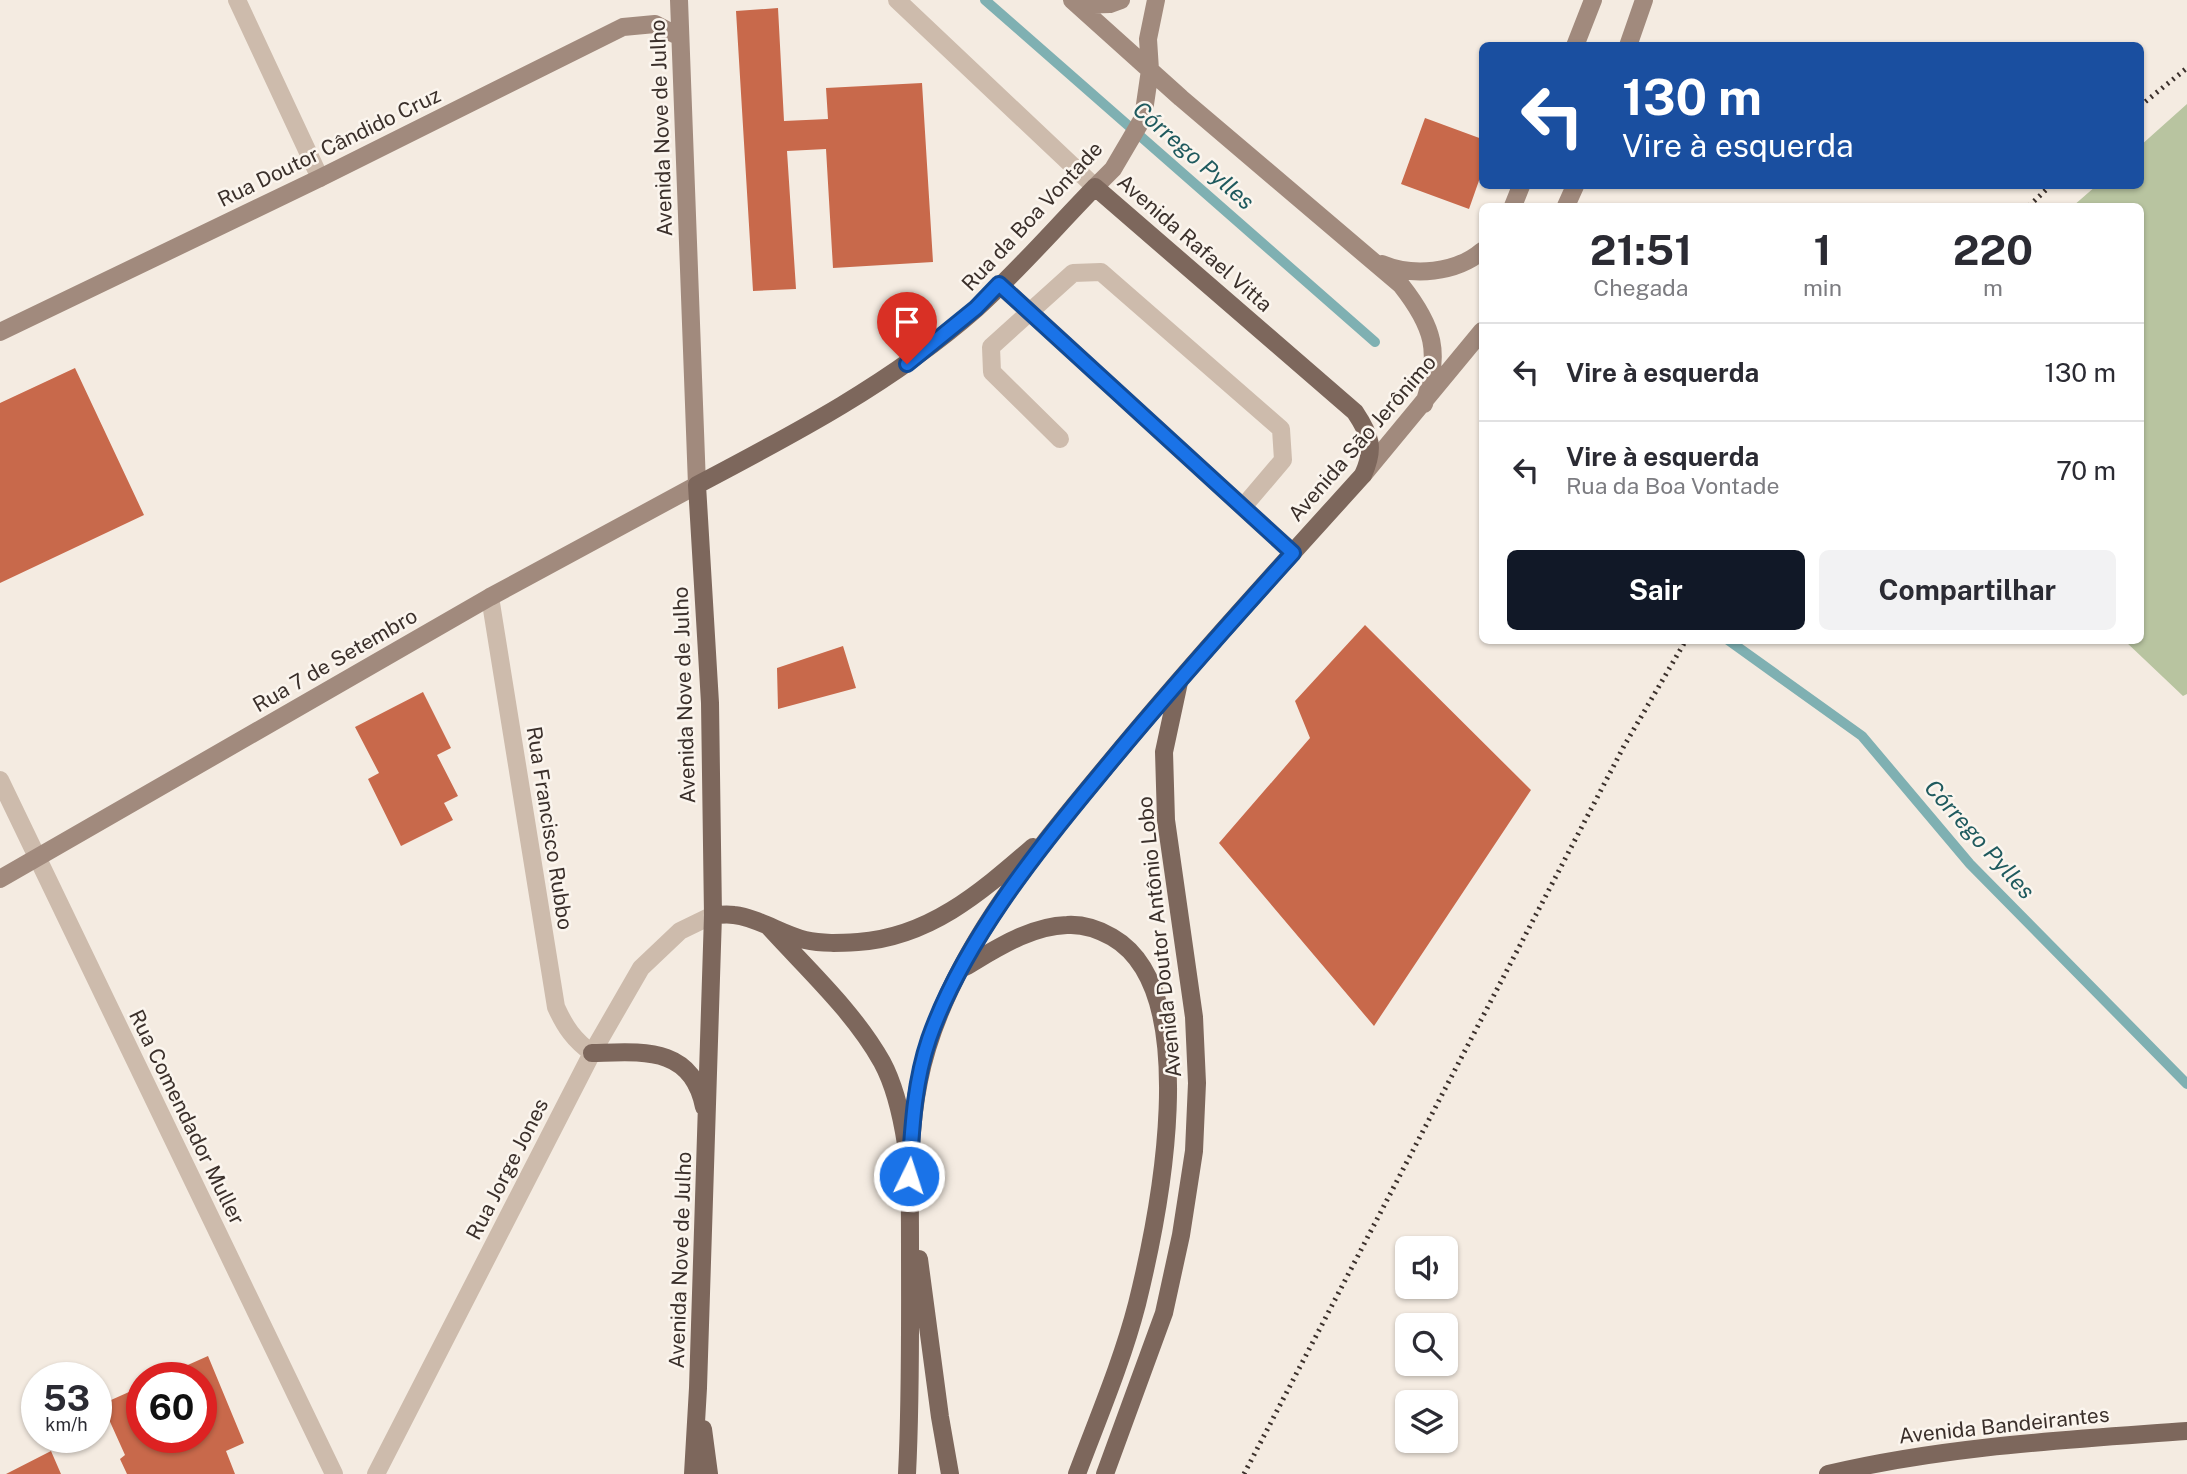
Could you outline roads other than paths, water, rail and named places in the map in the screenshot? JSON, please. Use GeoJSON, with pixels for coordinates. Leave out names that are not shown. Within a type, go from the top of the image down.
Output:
{"type":"FeatureCollection","features":[{"type":"Feature","properties":{"kind":"main road","name":"Avenida Nove de Julho"},"geometry":{"type":"LineString","coordinates":[[679,0],[697,485],[710,703],[713,915],[698,1388]]}},
{"type":"Feature","properties":{"kind":"main road"},"geometry":{"type":"LineString","coordinates":[[1075,3],[1110,4],[1121,0]]}},
{"type":"Feature","properties":{"kind":"main road","name":"Rua da Boa Vontade"},"geometry":{"type":"LineString","coordinates":[[697,485],[840,407],[907,364],[976,308],[1113,169],[1143,118],[1150,70],[1148,38],[1156,0]]}},
{"type":"Feature","properties":{"kind":"main road"},"geometry":{"type":"LineString","coordinates":[[1577,42],[1593,0]]}},
{"type":"Feature","properties":{"kind":"main road"},"geometry":{"type":"LineString","coordinates":[[1629,42],[1644,0]]}},
{"type":"Feature","properties":{"kind":"main road"},"geometry":{"type":"LineString","coordinates":[[1075,3],[1401,285],[1418,306],[1429,332],[1435,358],[1433,377],[1424,404]]}},
{"type":"Feature","properties":{"kind":"main road","name":"Rua Doutor Cândido Cruz"},"geometry":{"type":"LineString","coordinates":[[0,332],[320,178],[623,27],[655,24],[680,37]]}},
{"type":"Feature","properties":{"kind":"main road","name":"Avenida Rafael Vitta"},"geometry":{"type":"LineString","coordinates":[[1095,187],[1355,412],[1365,426],[1370,442],[1370,458],[1363,475]]}},
{"type":"Feature","properties":{"kind":"main road"},"geometry":{"type":"LineString","coordinates":[[1372,259],[1398,271],[1422,272],[1446,268],[1479,254]]}},
{"type":"Feature","properties":{"kind":"main road","name":"Avenida São Jerônimo"},"geometry":{"type":"LineString","coordinates":[[909,1420],[909,1176],[918,1083],[929,1040],[962,969],[992,916],[1055,828],[1180,678],[1363,475],[1479,335]]}},
{"type":"Feature","properties":{"kind":"main road","name":"Rua 7 de Setembro"},"geometry":{"type":"LineString","coordinates":[[0,879],[490,597],[697,485]]}},
{"type":"Feature","properties":{"kind":"main road","name":"Avenida Doutor Antônio Lobo"},"geometry":{"type":"LineString","coordinates":[[1105,1474],[1164,1313],[1181,1235],[1194,1151],[1197,1083],[1194,1017],[1166,820],[1164,752],[1180,678]]}},
{"type":"Feature","properties":{"kind":"main road"},"geometry":{"type":"LineString","coordinates":[[713,915],[734,915],[804,940],[837,943],[870,941],[901,935],[939,919],[980,893],[1055,828]]}},
{"type":"Feature","properties":{"kind":"main road"},"geometry":{"type":"LineString","coordinates":[[962,969],[1005,943],[1035,931],[1067,924],[1096,928],[1121,942],[1140,963],[1154,989],[1164,1028],[1168,1085],[1166,1147],[1155,1228],[1136,1307],[1114,1376],[1077,1474]]}},
{"type":"Feature","properties":{"kind":"main road"},"geometry":{"type":"LineString","coordinates":[[769,927],[863,1032],[883,1065],[898,1106],[950,1474]]}},
{"type":"Feature","properties":{"kind":"main road"},"geometry":{"type":"LineString","coordinates":[[593,1053],[650,1052],[670,1058],[684,1068],[695,1082],[703,1101],[708,1125]]}},
{"type":"Feature","properties":{"kind":"main road"},"geometry":{"type":"LineString","coordinates":[[692,1474],[698,1388]]}},
{"type":"Feature","properties":{"kind":"main road"},"geometry":{"type":"LineString","coordinates":[[698,1388],[709,1474]]}},
{"type":"Feature","properties":{"kind":"main road"},"geometry":{"type":"LineString","coordinates":[[907,1474],[909,1420]]}},
{"type":"Feature","properties":{"kind":"main road"},"geometry":{"type":"LineString","coordinates":[[909,1420],[915,1474]]}},
{"type":"Feature","properties":{"kind":"main road","name":"Avenida Bandeirantes"},"geometry":{"type":"LineString","coordinates":[[1828,1474],[1881,1461],[1994,1446],[2187,1431]]}},
{"type":"Feature","properties":{"kind":"street"},"geometry":{"type":"LineString","coordinates":[[237,0],[320,178]]}},
{"type":"Feature","properties":{"kind":"street","name":"Avenida Rafael Vitta"},"geometry":{"type":"LineString","coordinates":[[897,0],[1095,187]]}},
{"type":"Feature","properties":{"kind":"street"},"geometry":{"type":"LineString","coordinates":[[1060,439],[992,372],[991,346],[1073,272],[1101,272],[1282,429],[1283,460],[1243,507]]}},
{"type":"Feature","properties":{"kind":"street"},"geometry":{"type":"LineString","coordinates":[[999,284],[1293,553]]}},
{"type":"Feature","properties":{"kind":"street","name":"Rua Francisco Rubbo"},"geometry":{"type":"LineString","coordinates":[[490,597],[556,1007],[565,1027],[577,1042],[593,1053]]}},
{"type":"Feature","properties":{"kind":"street","name":"Rua Comendador Muller"},"geometry":{"type":"LineString","coordinates":[[0,780],[334,1474]]}},
{"type":"Feature","properties":{"kind":"street","name":"Rua Jorge Jones"},"geometry":{"type":"LineString","coordinates":[[376,1474],[593,1053],[641,968],[680,931],[713,915]]}},
{"type":"Feature","properties":{"kind":"waterway","name":"Córrego Pylles"},"geometry":{"type":"LineString","coordinates":[[985,0],[1375,342]]}},
{"type":"Feature","properties":{"kind":"waterway","name":"Córrego Pylles"},"geometry":{"type":"LineString","coordinates":[[1734,644],[1862,736],[1970,864],[2187,1084]]}},
{"type":"Feature","properties":{"kind":"railway"},"geometry":{"type":"LineString","coordinates":[[2144,103],[2187,68]]}},
{"type":"Feature","properties":{"kind":"railway"},"geometry":{"type":"LineString","coordinates":[[2032,203],[2047,189]]}},
{"type":"Feature","properties":{"kind":"railway"},"geometry":{"type":"LineString","coordinates":[[1244,1474],[1624,746],[1684,644]]}}]}
